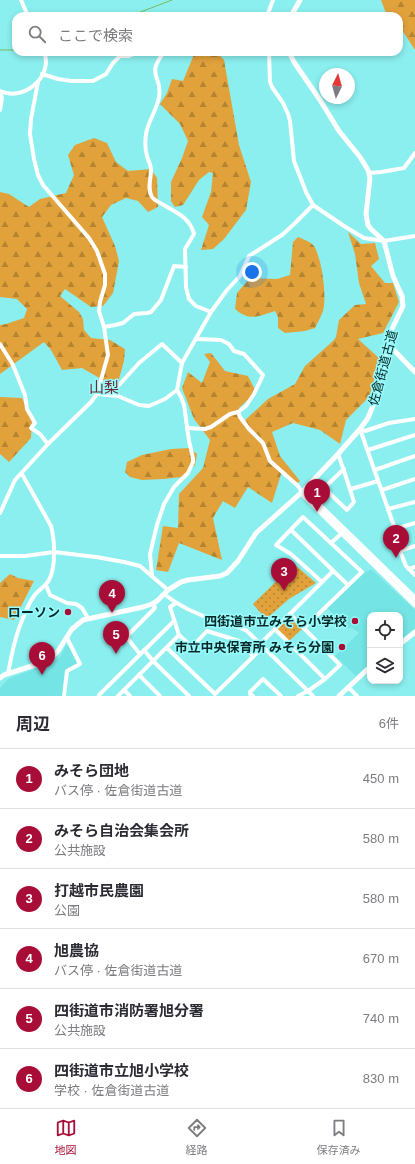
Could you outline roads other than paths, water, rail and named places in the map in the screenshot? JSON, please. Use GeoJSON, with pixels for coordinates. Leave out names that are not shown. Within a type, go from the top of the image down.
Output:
{"type":"FeatureCollection","features":[{"type":"Feature","properties":{"kind":"street"},"geometry":{"type":"LineString","coordinates":[[21,0],[26,12]]}},
{"type":"Feature","properties":{"kind":"street"},"geometry":{"type":"LineString","coordinates":[[268,12],[273,0]]}},
{"type":"Feature","properties":{"kind":"street"},"geometry":{"type":"LineString","coordinates":[[293,12],[300,0]]}},
{"type":"Feature","properties":{"kind":"street"},"geometry":{"type":"LineString","coordinates":[[0,513],[16,480],[22,472],[91,402],[97,394],[108,355],[104,327],[99,311],[105,285],[105,277],[100,256],[89,238],[42,185],[34,159],[30,126],[38,82],[47,61],[45,56]]}},
{"type":"Feature","properties":{"kind":"street"},"geometry":{"type":"LineString","coordinates":[[42,74],[58,79],[72,81],[93,81],[106,74],[113,63],[120,56]]}},
{"type":"Feature","properties":{"kind":"street"},"geometry":{"type":"LineString","coordinates":[[161,56],[155,71],[160,86],[159,99],[148,123],[145,136],[145,148],[151,169],[149,188],[153,199],[182,215],[190,224],[194,234],[185,249],[186,287],[189,298],[196,306],[211,312]]}},
{"type":"Feature","properties":{"kind":"street"},"geometry":{"type":"LineString","coordinates":[[269,56],[270,82],[283,102],[288,114],[294,161],[306,192],[313,205],[364,238],[384,240],[415,236]]}},
{"type":"Feature","properties":{"kind":"street"},"geometry":{"type":"LineString","coordinates":[[291,56],[339,131],[360,157],[369,173],[370,178],[366,214],[368,225],[384,240]]}},
{"type":"Feature","properties":{"kind":"street"},"geometry":{"type":"LineString","coordinates":[[0,110],[2,98],[0,92],[22,92],[38,82]]}},
{"type":"Feature","properties":{"kind":"street"},"geometry":{"type":"LineString","coordinates":[[369,173],[404,168],[415,154]]}},
{"type":"Feature","properties":{"kind":"street"},"geometry":{"type":"LineString","coordinates":[[152,576],[150,554],[164,504],[174,487],[188,473],[193,462],[184,405],[177,390],[182,363],[211,312],[227,290],[240,276],[249,256],[282,235],[313,205]]}},
{"type":"Feature","properties":{"kind":"street","name":"佐倉街道古道"},"geometry":{"type":"LineString","coordinates":[[0,678],[8,674],[41,664],[51,658],[58,651],[76,626],[83,620],[143,607],[152,604],[176,585],[188,580],[215,578],[227,573],[238,561],[256,533],[302,492],[360,429],[368,418],[374,403],[391,331],[403,306],[402,296],[393,276],[384,240]]}},
{"type":"Feature","properties":{"kind":"street"},"geometry":{"type":"LineString","coordinates":[[104,327],[122,323],[134,314],[151,312],[161,300],[174,266],[186,267]]}},
{"type":"Feature","properties":{"kind":"street"},"geometry":{"type":"LineString","coordinates":[[187,428],[211,427],[230,414],[238,412],[246,406],[263,376],[244,354],[234,352],[229,344],[221,340],[197,339]]}},
{"type":"Feature","properties":{"kind":"street"},"geometry":{"type":"LineString","coordinates":[[0,344],[13,365],[25,395],[28,409],[35,423],[32,428],[40,434],[48,444]]}},
{"type":"Feature","properties":{"kind":"street"},"geometry":{"type":"LineString","coordinates":[[110,394],[139,363],[162,344],[182,363]]}},
{"type":"Feature","properties":{"kind":"street"},"geometry":{"type":"LineString","coordinates":[[388,344],[415,372]]}},
{"type":"Feature","properties":{"kind":"street"},"geometry":{"type":"LineString","coordinates":[[97,394],[110,394],[149,406],[165,399],[177,390]]}},
{"type":"Feature","properties":{"kind":"street"},"geometry":{"type":"LineString","coordinates":[[238,412],[249,430],[263,443],[270,461],[298,486],[304,496],[415,605]]}},
{"type":"Feature","properties":{"kind":"street"},"geometry":{"type":"LineString","coordinates":[[360,429],[365,431],[389,423],[415,419]]}},
{"type":"Feature","properties":{"kind":"street"},"geometry":{"type":"LineString","coordinates":[[360,429],[395,529],[415,523]]}},
{"type":"Feature","properties":{"kind":"street"},"geometry":{"type":"LineString","coordinates":[[368,450],[415,435]]}},
{"type":"Feature","properties":{"kind":"street"},"geometry":{"type":"LineString","coordinates":[[338,454],[344,469],[354,502],[347,510],[326,490],[325,487],[344,469]]}},
{"type":"Feature","properties":{"kind":"street"},"geometry":{"type":"LineString","coordinates":[[375,470],[415,456]]}},
{"type":"Feature","properties":{"kind":"street"},"geometry":{"type":"LineString","coordinates":[[8,674],[21,624],[34,595],[46,585],[52,572],[54,552],[51,526],[22,474]]}},
{"type":"Feature","properties":{"kind":"street"},"geometry":{"type":"LineString","coordinates":[[382,490],[415,479]]}},
{"type":"Feature","properties":{"kind":"street"},"geometry":{"type":"LineString","coordinates":[[351,490],[378,480]]}},
{"type":"Feature","properties":{"kind":"street"},"geometry":{"type":"LineString","coordinates":[[302,492],[308,494],[415,598]]}},
{"type":"Feature","properties":{"kind":"street"},"geometry":{"type":"LineString","coordinates":[[388,509],[415,502]]}},
{"type":"Feature","properties":{"kind":"street"},"geometry":{"type":"LineString","coordinates":[[304,628],[362,572],[303,517],[276,546],[291,554],[322,582]]}},
{"type":"Feature","properties":{"kind":"street"},"geometry":{"type":"LineString","coordinates":[[291,530],[348,585]]}},
{"type":"Feature","properties":{"kind":"street"},"geometry":{"type":"LineString","coordinates":[[332,544],[342,533]]}},
{"type":"Feature","properties":{"kind":"street"},"geometry":{"type":"LineString","coordinates":[[415,546],[400,551],[406,566],[415,575]]}},
{"type":"Feature","properties":{"kind":"street"},"geometry":{"type":"LineString","coordinates":[[0,556],[25,556],[54,552],[96,557],[140,566],[152,576],[176,603],[198,614],[244,629],[313,696]]}},
{"type":"Feature","properties":{"kind":"street"},"geometry":{"type":"LineString","coordinates":[[409,569],[415,567]]}},
{"type":"Feature","properties":{"kind":"street"},"geometry":{"type":"LineString","coordinates":[[167,648],[215,694],[253,656],[275,629],[333,571]]}},
{"type":"Feature","properties":{"kind":"street"},"geometry":{"type":"LineString","coordinates":[[46,585],[50,595],[67,603],[76,604],[82,608],[88,618]]}},
{"type":"Feature","properties":{"kind":"street"},"geometry":{"type":"LineString","coordinates":[[176,603],[170,607],[179,635],[192,647],[207,631],[239,641],[253,656]]}},
{"type":"Feature","properties":{"kind":"street"},"geometry":{"type":"LineString","coordinates":[[152,604],[155,607],[154,609],[128,635],[128,639],[189,696]]}},
{"type":"Feature","properties":{"kind":"street"},"geometry":{"type":"LineString","coordinates":[[290,614],[340,665],[325,679],[298,696]]}},
{"type":"Feature","properties":{"kind":"street"},"geometry":{"type":"LineString","coordinates":[[99,695],[174,621]]}},
{"type":"Feature","properties":{"kind":"street"},"geometry":{"type":"LineString","coordinates":[[275,629],[325,679]]}},
{"type":"Feature","properties":{"kind":"street"},"geometry":{"type":"LineString","coordinates":[[251,635],[255,631]]}},
{"type":"Feature","properties":{"kind":"street"},"geometry":{"type":"LineString","coordinates":[[403,642],[415,632]]}},
{"type":"Feature","properties":{"kind":"street"},"geometry":{"type":"LineString","coordinates":[[118,696],[179,635]]}},
{"type":"Feature","properties":{"kind":"street"},"geometry":{"type":"LineString","coordinates":[[64,696],[67,671],[80,664],[67,638]]}},
{"type":"Feature","properties":{"kind":"street"},"geometry":{"type":"LineString","coordinates":[[339,696],[367,670]]}},
{"type":"Feature","properties":{"kind":"street"},"geometry":{"type":"LineString","coordinates":[[139,674],[160,696]]}},
{"type":"Feature","properties":{"kind":"street"},"geometry":{"type":"LineString","coordinates":[[253,696],[250,692],[263,679],[280,696]]}},
{"type":"Feature","properties":{"kind":"street"},"geometry":{"type":"LineString","coordinates":[[348,687],[357,696]]}},
{"type":"Feature","properties":{"kind":"street"},"geometry":{"type":"LineString","coordinates":[[124,690],[130,696]]}},
{"type":"Feature","properties":{"kind":"waterway"},"geometry":{"type":"LineString","coordinates":[[140,12],[172,0]]}},
{"type":"Feature","properties":{"kind":"waterway"},"geometry":{"type":"LineString","coordinates":[[0,50],[12,50]]}},
{"type":"Feature","properties":{"kind":"place","name":"みそら団地"},"geometry":{"type":"Point","coordinates":[317,512]}},
{"type":"Feature","properties":{"kind":"place","name":"みそら自治会集会所"},"geometry":{"type":"Point","coordinates":[396,558]}},
{"type":"Feature","properties":{"kind":"place","name":"打越市民農園"},"geometry":{"type":"Point","coordinates":[284,591]}},
{"type":"Feature","properties":{"kind":"place","name":"ローソン"},"geometry":{"type":"Point","coordinates":[68,612]}},
{"type":"Feature","properties":{"kind":"place","name":"旭農協"},"geometry":{"type":"Point","coordinates":[112,613]}},
{"type":"Feature","properties":{"kind":"place","name":"四街道市立みそら小学校"},"geometry":{"type":"Point","coordinates":[355,621]}},
{"type":"Feature","properties":{"kind":"place","name":"市立中央保育所 みそら分園"},"geometry":{"type":"Point","coordinates":[342,647]}},
{"type":"Feature","properties":{"kind":"place","name":"四街道市消防署旭分署"},"geometry":{"type":"Point","coordinates":[116,654]}},
{"type":"Feature","properties":{"kind":"place","name":"四街道市立旭小学校"},"geometry":{"type":"Point","coordinates":[42,675]}},
{"type":"Feature","properties":{"kind":"district","name":"山梨"},"geometry":{"type":"Point","coordinates":[104,387]}}]}
